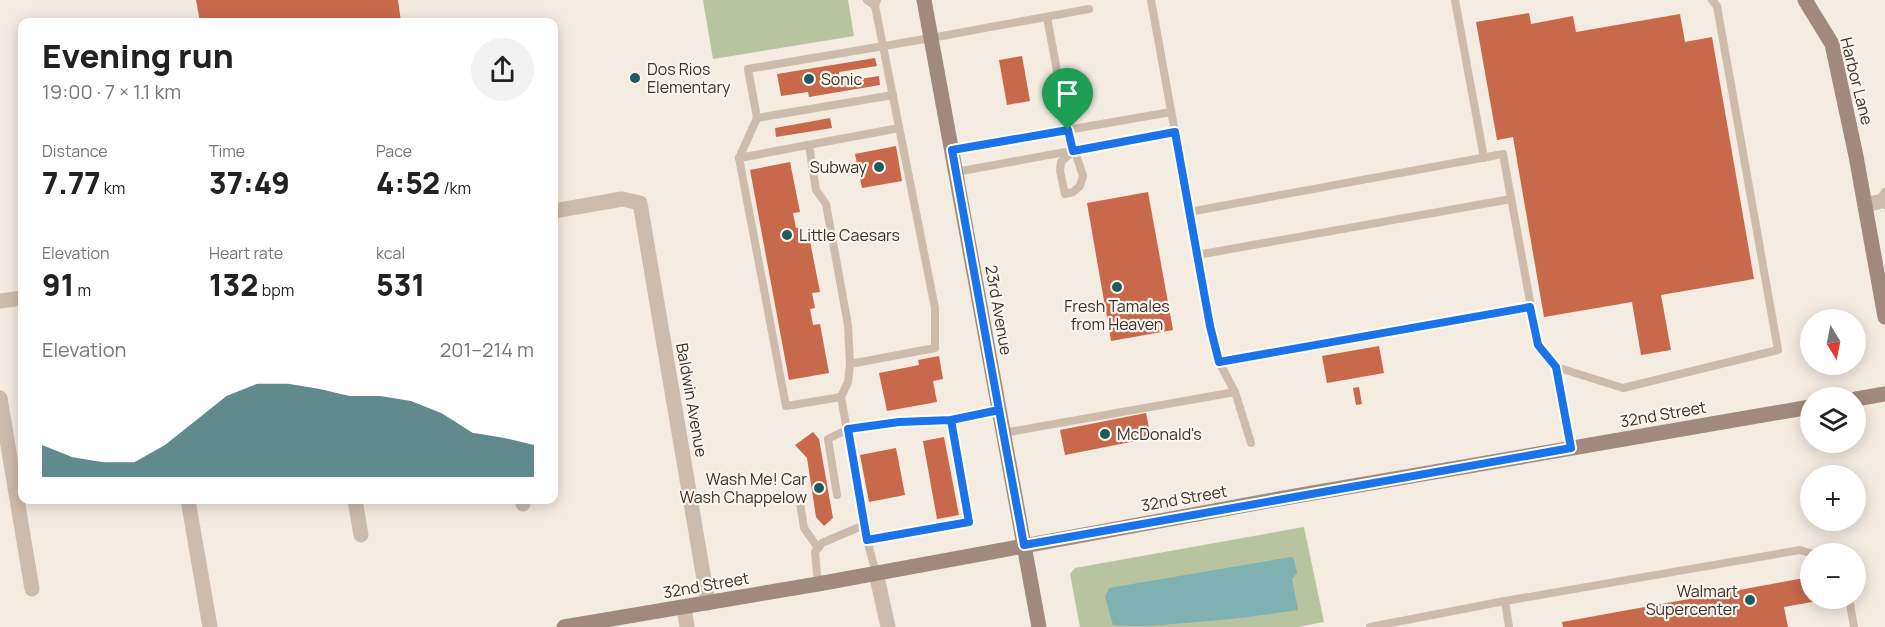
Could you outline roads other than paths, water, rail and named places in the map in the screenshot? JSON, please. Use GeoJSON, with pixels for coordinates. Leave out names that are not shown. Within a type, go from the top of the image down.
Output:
{"type":"FeatureCollection","features":[{"type":"Feature","properties":{"kind":"street","name":"23rd Avenue"},"geometry":{"type":"LineString","coordinates":[[924,0],[1039,627]]}},
{"type":"Feature","properties":{"kind":"street","name":"Harbor Lane"},"geometry":{"type":"LineString","coordinates":[[1805,0],[1832,44],[1878,201],[1885,317]]}},
{"type":"Feature","properties":{"kind":"street","name":"Baldwin Avenue"},"geometry":{"type":"LineString","coordinates":[[558,210],[622,200],[640,202],[708,603]]}},
{"type":"Feature","properties":{"kind":"street"},"geometry":{"type":"LineString","coordinates":[[0,301],[18,299]]}},
{"type":"Feature","properties":{"kind":"street"},"geometry":{"type":"LineString","coordinates":[[1866,397],[1885,394]]}},
{"type":"Feature","properties":{"kind":"street"},"geometry":{"type":"LineString","coordinates":[[0,398],[32,589]]}},
{"type":"Feature","properties":{"kind":"street","name":"32nd Street"},"geometry":{"type":"LineString","coordinates":[[564,627],[818,584],[1024,545],[1800,409]]}},
{"type":"Feature","properties":{"kind":"street"},"geometry":{"type":"LineString","coordinates":[[189,504],[210,627]]}},
{"type":"Feature","properties":{"kind":"street"},"geometry":{"type":"LineString","coordinates":[[356,504],[361,535]]}},
{"type":"Feature","properties":{"kind":"street"},"geometry":{"type":"LineString","coordinates":[[876,573],[888,627]]}},
{"type":"Feature","properties":{"kind":"street"},"geometry":{"type":"LineString","coordinates":[[684,607],[687,627]]}},
{"type":"Feature","properties":{"kind":"lane"},"geometry":{"type":"LineString","coordinates":[[850,364],[934,348],[935,308],[876,3],[867,0]]}},
{"type":"Feature","properties":{"kind":"lane"},"geometry":{"type":"LineString","coordinates":[[1151,0],[1197,255],[1219,362],[1235,392],[1251,443]]}},
{"type":"Feature","properties":{"kind":"lane"},"geometry":{"type":"LineString","coordinates":[[1455,0],[1484,158]]}},
{"type":"Feature","properties":{"kind":"lane"},"geometry":{"type":"LineString","coordinates":[[1556,367],[1623,388],[1778,350],[1717,6],[1712,0]]}},
{"type":"Feature","properties":{"kind":"lane"},"geometry":{"type":"LineString","coordinates":[[841,397],[786,406],[739,158],[757,118],[748,69],[1089,9]]}},
{"type":"Feature","properties":{"kind":"lane"},"geometry":{"type":"LineString","coordinates":[[1047,17],[1068,130],[1083,176],[1080,186],[1073,192],[1065,194],[1060,171],[1061,162],[1073,151]]}},
{"type":"Feature","properties":{"kind":"lane"},"geometry":{"type":"LineString","coordinates":[[757,118],[893,95]]}},
{"type":"Feature","properties":{"kind":"lane"},"geometry":{"type":"LineString","coordinates":[[952,150],[1171,112]]}},
{"type":"Feature","properties":{"kind":"lane"},"geometry":{"type":"LineString","coordinates":[[739,158],[899,128]]}},
{"type":"Feature","properties":{"kind":"lane"},"geometry":{"type":"LineString","coordinates":[[956,172],[1175,132]]}},
{"type":"Feature","properties":{"kind":"lane"},"geometry":{"type":"LineString","coordinates":[[809,146],[816,190],[826,204],[848,325],[850,364],[848,382],[841,397],[864,525],[876,573]]}},
{"type":"Feature","properties":{"kind":"lane"},"geometry":{"type":"LineString","coordinates":[[1189,212],[1503,154],[1538,345],[1556,367],[1571,448]]}},
{"type":"Feature","properties":{"kind":"lane"},"geometry":{"type":"LineString","coordinates":[[1197,255],[1511,199]]}},
{"type":"Feature","properties":{"kind":"lane"},"geometry":{"type":"LineString","coordinates":[[1219,362],[1530,307]]}},
{"type":"Feature","properties":{"kind":"lane"},"geometry":{"type":"LineString","coordinates":[[1003,433],[1235,392]]}},
{"type":"Feature","properties":{"kind":"lane"},"geometry":{"type":"LineString","coordinates":[[837,495],[828,439],[848,429],[899,422],[951,420],[999,410]]}},
{"type":"Feature","properties":{"kind":"lane"},"geometry":{"type":"LineString","coordinates":[[867,540],[969,522],[951,420]]}},
{"type":"Feature","properties":{"kind":"lane"},"geometry":{"type":"LineString","coordinates":[[800,502],[804,528],[818,548]]}},
{"type":"Feature","properties":{"kind":"lane"},"geometry":{"type":"LineString","coordinates":[[818,584],[815,552],[818,548],[822,543],[864,525]]}},
{"type":"Feature","properties":{"kind":"lane"},"geometry":{"type":"LineString","coordinates":[[1370,627],[1800,550]]}},
{"type":"Feature","properties":{"kind":"lane"},"geometry":{"type":"LineString","coordinates":[[1505,601],[1509,627]]}},
{"type":"Feature","properties":{"kind":"lane"},"geometry":{"type":"LineString","coordinates":[[1852,609],[1854,627]]}},
{"type":"Feature","properties":{"kind":"water"},"geometry":{"type":"Polygon","coordinates":[[[1291,557],[1294,559],[1297,573],[1292,579],[1298,610],[1166,625],[1113,625],[1105,597],[1109,588],[1291,557]]]}},
{"type":"Feature","properties":{"kind":"place","name":"Dos Rios Elementary"},"geometry":{"type":"Point","coordinates":[635,78]}},
{"type":"Feature","properties":{"kind":"place","name":"Sonic"},"geometry":{"type":"Point","coordinates":[809,79]}},
{"type":"Feature","properties":{"kind":"place","name":"Subway"},"geometry":{"type":"Point","coordinates":[879,167]}},
{"type":"Feature","properties":{"kind":"place","name":"Little Caesars"},"geometry":{"type":"Point","coordinates":[787,235]}},
{"type":"Feature","properties":{"kind":"place","name":"Fresh Tamales from Heaven"},"geometry":{"type":"Point","coordinates":[1117,287]}},
{"type":"Feature","properties":{"kind":"place","name":"McDonald's"},"geometry":{"type":"Point","coordinates":[1105,434]}},
{"type":"Feature","properties":{"kind":"place","name":"Wash Me! Car Wash Chappelow"},"geometry":{"type":"Point","coordinates":[819,488]}},
{"type":"Feature","properties":{"kind":"place","name":"Walmart Supercenter"},"geometry":{"type":"Point","coordinates":[1750,600]}}]}
